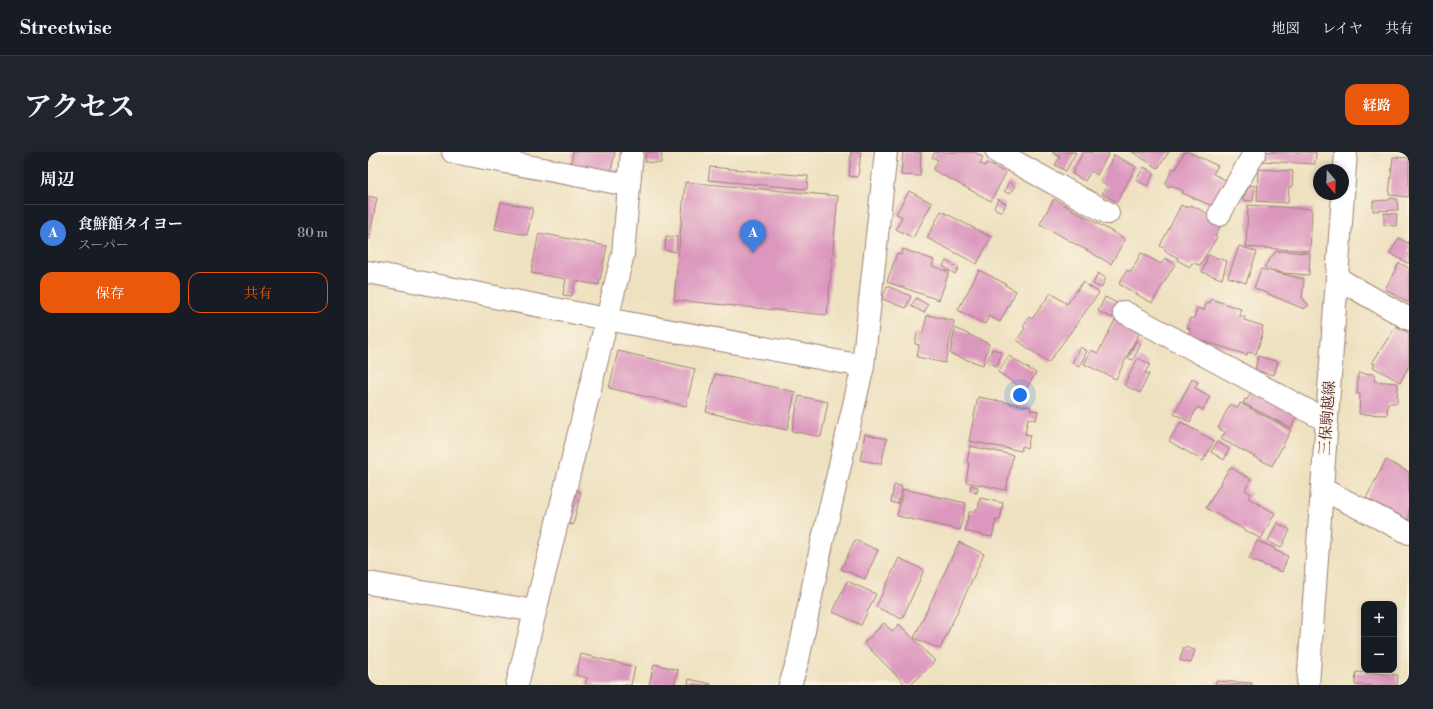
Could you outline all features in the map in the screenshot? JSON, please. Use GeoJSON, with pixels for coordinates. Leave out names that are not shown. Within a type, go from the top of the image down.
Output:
{"type":"FeatureCollection","features":[{"type":"Feature","properties":{"kind":"street"},"geometry":{"type":"LineString","coordinates":[[453,152],[628,185]]}},
{"type":"Feature","properties":{"kind":"street"},"geometry":{"type":"LineString","coordinates":[[517,685],[623,254],[632,152]]}},
{"type":"Feature","properties":{"kind":"street"},"geometry":{"type":"LineString","coordinates":[[790,685],[798,660],[822,543],[863,366],[886,152]]}},
{"type":"Feature","properties":{"kind":"street"},"geometry":{"type":"LineString","coordinates":[[997,152],[1108,213]]}},
{"type":"Feature","properties":{"kind":"street"},"geometry":{"type":"LineString","coordinates":[[1219,216],[1256,152]]}},
{"type":"Feature","properties":{"kind":"street","name":"三保駒越線"},"geometry":{"type":"LineString","coordinates":[[1308,685],[1346,152]]}},
{"type":"Feature","properties":{"kind":"street"},"geometry":{"type":"LineString","coordinates":[[368,272],[606,319],[863,366]]}},
{"type":"Feature","properties":{"kind":"street"},"geometry":{"type":"LineString","coordinates":[[1337,278],[1409,320]]}},
{"type":"Feature","properties":{"kind":"street"},"geometry":{"type":"LineString","coordinates":[[1124,312],[1327,420]]}},
{"type":"Feature","properties":{"kind":"street"},"geometry":{"type":"LineString","coordinates":[[1322,489],[1409,533]]}},
{"type":"Feature","properties":{"kind":"street"},"geometry":{"type":"LineString","coordinates":[[368,583],[535,611]]}},
{"type":"Feature","properties":{"kind":"building"},"geometry":{"type":"Polygon","coordinates":[[[573,152],[615,152],[611,171],[571,164],[573,152]]]}},
{"type":"Feature","properties":{"kind":"building"},"geometry":{"type":"Polygon","coordinates":[[[646,152],[662,152],[661,163],[645,162],[646,152]]]}},
{"type":"Feature","properties":{"kind":"building"},"geometry":{"type":"Polygon","coordinates":[[[851,152],[861,152],[858,177],[849,176],[851,152]]]}},
{"type":"Feature","properties":{"kind":"building"},"geometry":{"type":"Polygon","coordinates":[[[903,152],[921,152],[920,176],[901,175],[903,152]]]}},
{"type":"Feature","properties":{"kind":"building"},"geometry":{"type":"Polygon","coordinates":[[[935,152],[974,152],[983,157],[980,163],[985,166],[987,163],[1006,173],[991,201],[933,170],[938,160],[932,157],[935,152]]]}},
{"type":"Feature","properties":{"kind":"building"},"geometry":{"type":"Polygon","coordinates":[[[1052,152],[1076,152],[1066,171],[1055,165],[1060,157],[1052,152]]]}},
{"type":"Feature","properties":{"kind":"building"},"geometry":{"type":"Polygon","coordinates":[[[1083,152],[1109,153],[1097,175],[1091,171],[1085,181],[1072,174],[1083,152]]]}},
{"type":"Feature","properties":{"kind":"building"},"geometry":{"type":"Polygon","coordinates":[[[1132,152],[1169,152],[1158,168],[1132,152]]]}},
{"type":"Feature","properties":{"kind":"building"},"geometry":{"type":"Polygon","coordinates":[[[1184,152],[1189,152],[1218,166],[1213,174],[1228,181],[1215,207],[1182,193],[1183,191],[1171,185],[1170,187],[1165,184],[1173,168],[1176,169],[1184,152]]]}},
{"type":"Feature","properties":{"kind":"building"},"geometry":{"type":"Polygon","coordinates":[[[1266,152],[1316,152],[1315,164],[1261,161],[1266,152]]]}},
{"type":"Feature","properties":{"kind":"building"},"geometry":{"type":"Polygon","coordinates":[[[1114,155],[1136,167],[1117,202],[1102,194],[1107,185],[1100,181],[1114,155]]]}},
{"type":"Feature","properties":{"kind":"building"},"geometry":{"type":"Polygon","coordinates":[[[1393,157],[1409,158],[1409,197],[1389,195],[1393,157]]]}},
{"type":"Feature","properties":{"kind":"building"},"geometry":{"type":"Polygon","coordinates":[[[710,167],[808,176],[807,189],[708,180],[710,167]]]}},
{"type":"Feature","properties":{"kind":"building"},"geometry":{"type":"Polygon","coordinates":[[[1144,167],[1154,173],[1147,186],[1136,180],[1144,167]]]}},
{"type":"Feature","properties":{"kind":"building"},"geometry":{"type":"Polygon","coordinates":[[[1258,169],[1293,171],[1292,187],[1289,187],[1288,203],[1257,201],[1258,169]]]}},
{"type":"Feature","properties":{"kind":"building"},"geometry":{"type":"Polygon","coordinates":[[[685,182],[838,196],[827,315],[674,300],[685,182]]]}},
{"type":"Feature","properties":{"kind":"building"},"geometry":{"type":"Polygon","coordinates":[[[1009,182],[1015,186],[1009,194],[1004,191],[1009,182]]]}},
{"type":"Feature","properties":{"kind":"building"},"geometry":{"type":"Polygon","coordinates":[[[1250,185],[1255,186],[1253,201],[1242,200],[1250,185]]]}},
{"type":"Feature","properties":{"kind":"building"},"geometry":{"type":"Polygon","coordinates":[[[909,191],[932,203],[913,238],[896,229],[902,217],[896,214],[909,191]]]}},
{"type":"Feature","properties":{"kind":"building"},"geometry":{"type":"Polygon","coordinates":[[[368,196],[377,198],[369,240],[368,239],[368,196]]]}},
{"type":"Feature","properties":{"kind":"building"},"geometry":{"type":"Polygon","coordinates":[[[1390,198],[1397,199],[1398,210],[1373,211],[1373,201],[1390,200],[1390,198]]]}},
{"type":"Feature","properties":{"kind":"building"},"geometry":{"type":"Polygon","coordinates":[[[998,199],[1006,204],[1002,212],[994,208],[998,199]]]}},
{"type":"Feature","properties":{"kind":"building"},"geometry":{"type":"Polygon","coordinates":[[[1054,199],[1125,239],[1111,264],[1040,224],[1054,199]]]}},
{"type":"Feature","properties":{"kind":"building"},"geometry":{"type":"Polygon","coordinates":[[[501,202],[533,208],[527,235],[495,229],[501,202]]]}},
{"type":"Feature","properties":{"kind":"building"},"geometry":{"type":"Polygon","coordinates":[[[1181,205],[1187,208],[1191,205],[1218,219],[1222,223],[1215,236],[1217,237],[1200,265],[1192,263],[1190,267],[1177,260],[1178,258],[1165,251],[1166,250],[1160,246],[1181,205]]]}},
{"type":"Feature","properties":{"kind":"building"},"geometry":{"type":"Polygon","coordinates":[[[1248,205],[1312,209],[1310,251],[1246,247],[1248,205]]]}},
{"type":"Feature","properties":{"kind":"building"},"geometry":{"type":"Polygon","coordinates":[[[941,211],[991,237],[977,264],[927,238],[941,211]]]}},
{"type":"Feature","properties":{"kind":"building"},"geometry":{"type":"Polygon","coordinates":[[[1384,213],[1397,214],[1396,226],[1384,225],[1384,213]]]}},
{"type":"Feature","properties":{"kind":"building"},"geometry":{"type":"Polygon","coordinates":[[[539,233],[607,246],[599,285],[575,281],[572,296],[563,295],[566,279],[531,273],[539,233]]]}},
{"type":"Feature","properties":{"kind":"building"},"geometry":{"type":"Polygon","coordinates":[[[666,236],[677,237],[676,252],[665,250],[666,236]]]}},
{"type":"Feature","properties":{"kind":"building"},"geometry":{"type":"Polygon","coordinates":[[[1399,238],[1408,243],[1409,240],[1409,264],[1390,253],[1399,238]]]}},
{"type":"Feature","properties":{"kind":"building"},"geometry":{"type":"Polygon","coordinates":[[[1239,246],[1257,252],[1246,283],[1228,277],[1239,246]]]}},
{"type":"Feature","properties":{"kind":"building"},"geometry":{"type":"Polygon","coordinates":[[[903,249],[934,260],[932,266],[949,272],[939,300],[887,282],[897,253],[901,255],[903,249]]]}},
{"type":"Feature","properties":{"kind":"building"},"geometry":{"type":"Polygon","coordinates":[[[1276,251],[1310,253],[1309,275],[1282,273],[1264,267],[1276,251]]]}},
{"type":"Feature","properties":{"kind":"building"},"geometry":{"type":"Polygon","coordinates":[[[1141,253],[1161,264],[1165,258],[1175,264],[1152,303],[1119,284],[1127,270],[1131,272],[1141,253]]]}},
{"type":"Feature","properties":{"kind":"building"},"geometry":{"type":"Polygon","coordinates":[[[1208,255],[1227,261],[1222,279],[1202,272],[1208,255]]]}},
{"type":"Feature","properties":{"kind":"building"},"geometry":{"type":"Polygon","coordinates":[[[946,261],[959,268],[955,274],[943,266],[946,261]]]}},
{"type":"Feature","properties":{"kind":"building"},"geometry":{"type":"Polygon","coordinates":[[[1399,263],[1409,268],[1409,303],[1385,289],[1399,263]]]}},
{"type":"Feature","properties":{"kind":"building"},"geometry":{"type":"Polygon","coordinates":[[[1261,269],[1304,279],[1302,298],[1309,305],[1304,309],[1254,288],[1261,269]]]}},
{"type":"Feature","properties":{"kind":"building"},"geometry":{"type":"Polygon","coordinates":[[[979,270],[1016,291],[1000,322],[989,316],[985,324],[958,310],[979,270]]]}},
{"type":"Feature","properties":{"kind":"building"},"geometry":{"type":"Polygon","coordinates":[[[1098,273],[1106,278],[1101,288],[1093,284],[1098,273]]]}},
{"type":"Feature","properties":{"kind":"building"},"geometry":{"type":"Polygon","coordinates":[[[1083,282],[1099,293],[1048,363],[1017,340],[1025,328],[1023,326],[1029,317],[1032,319],[1051,293],[1067,304],[1083,282]]]}},
{"type":"Feature","properties":{"kind":"building"},"geometry":{"type":"Polygon","coordinates":[[[887,286],[911,296],[906,308],[882,299],[887,286]]]}},
{"type":"Feature","properties":{"kind":"building"},"geometry":{"type":"Polygon","coordinates":[[[1105,297],[1119,304],[1112,318],[1098,311],[1105,297]]]}},
{"type":"Feature","properties":{"kind":"building"},"geometry":{"type":"Polygon","coordinates":[[[916,298],[928,305],[924,313],[911,306],[916,298]]]}},
{"type":"Feature","properties":{"kind":"building"},"geometry":{"type":"Polygon","coordinates":[[[1211,299],[1241,309],[1239,315],[1245,317],[1244,320],[1263,326],[1263,332],[1256,354],[1248,352],[1247,355],[1188,336],[1190,329],[1187,328],[1190,318],[1194,319],[1197,308],[1204,310],[1207,302],[1210,303],[1211,299]]]}},
{"type":"Feature","properties":{"kind":"building"},"geometry":{"type":"Polygon","coordinates":[[[927,315],[954,321],[945,363],[917,357],[919,345],[915,344],[917,332],[923,333],[927,315]]]}},
{"type":"Feature","properties":{"kind":"building"},"geometry":{"type":"Polygon","coordinates":[[[1115,320],[1139,333],[1116,379],[1084,364],[1091,350],[1098,353],[1115,320]]]}},
{"type":"Feature","properties":{"kind":"building"},"geometry":{"type":"Polygon","coordinates":[[[1396,326],[1409,333],[1409,366],[1400,382],[1373,367],[1375,364],[1372,363],[1396,326]]]}},
{"type":"Feature","properties":{"kind":"building"},"geometry":{"type":"Polygon","coordinates":[[[955,328],[989,344],[983,365],[950,354],[955,328]]]}},
{"type":"Feature","properties":{"kind":"building"},"geometry":{"type":"Polygon","coordinates":[[[1136,341],[1141,344],[1133,360],[1128,358],[1136,341]]]}},
{"type":"Feature","properties":{"kind":"building"},"geometry":{"type":"Polygon","coordinates":[[[1080,347],[1087,351],[1079,367],[1072,363],[1080,347]]]}},
{"type":"Feature","properties":{"kind":"building"},"geometry":{"type":"Polygon","coordinates":[[[992,349],[1002,352],[997,366],[987,362],[992,349]]]}},
{"type":"Feature","properties":{"kind":"building"},"geometry":{"type":"Polygon","coordinates":[[[618,351],[695,369],[686,406],[609,388],[618,351]]]}},
{"type":"Feature","properties":{"kind":"building"},"geometry":{"type":"Polygon","coordinates":[[[1009,356],[1036,373],[1025,390],[998,372],[1009,356]]]}},
{"type":"Feature","properties":{"kind":"building"},"geometry":{"type":"Polygon","coordinates":[[[1258,356],[1278,362],[1274,375],[1255,370],[1258,356]]]}},
{"type":"Feature","properties":{"kind":"building"},"geometry":{"type":"Polygon","coordinates":[[[1138,358],[1150,364],[1145,373],[1149,374],[1140,393],[1124,385],[1138,358]]]}},
{"type":"Feature","properties":{"kind":"building"},"geometry":{"type":"Polygon","coordinates":[[[1358,373],[1375,374],[1374,381],[1398,383],[1397,403],[1388,403],[1387,415],[1359,414],[1360,394],[1357,394],[1358,373]]]}},
{"type":"Feature","properties":{"kind":"building"},"geometry":{"type":"Polygon","coordinates":[[[715,374],[795,392],[787,430],[706,412],[715,374]]]}},
{"type":"Feature","properties":{"kind":"building"},"geometry":{"type":"Polygon","coordinates":[[[1192,379],[1198,382],[1195,388],[1210,396],[1203,410],[1197,407],[1190,422],[1174,414],[1192,379]]]}},
{"type":"Feature","properties":{"kind":"building"},"geometry":{"type":"Polygon","coordinates":[[[1253,388],[1299,412],[1291,428],[1243,403],[1245,399],[1247,400],[1253,388]]]}},
{"type":"Feature","properties":{"kind":"building"},"geometry":{"type":"Polygon","coordinates":[[[799,396],[828,402],[821,437],[792,431],[799,396]]]}},
{"type":"Feature","properties":{"kind":"building"},"geometry":{"type":"Polygon","coordinates":[[[978,397],[1031,407],[1030,410],[1038,411],[1036,420],[1028,418],[1025,434],[1030,435],[1027,448],[1022,446],[1021,451],[969,441],[978,397]]]}},
{"type":"Feature","properties":{"kind":"building"},"geometry":{"type":"Polygon","coordinates":[[[1240,403],[1291,430],[1272,466],[1221,439],[1225,432],[1218,428],[1230,404],[1238,408],[1240,403]]]}},
{"type":"Feature","properties":{"kind":"building"},"geometry":{"type":"Polygon","coordinates":[[[1181,422],[1214,441],[1203,461],[1169,441],[1181,422]]]}},
{"type":"Feature","properties":{"kind":"building"},"geometry":{"type":"Polygon","coordinates":[[[865,434],[887,439],[881,464],[860,460],[865,434]]]}},
{"type":"Feature","properties":{"kind":"building"},"geometry":{"type":"Polygon","coordinates":[[[1217,442],[1229,449],[1224,460],[1211,452],[1217,442]]]}},
{"type":"Feature","properties":{"kind":"building"},"geometry":{"type":"Polygon","coordinates":[[[970,446],[1013,455],[1006,490],[966,482],[969,463],[967,462],[970,446]]]}},
{"type":"Feature","properties":{"kind":"building"},"geometry":{"type":"Polygon","coordinates":[[[1386,460],[1409,472],[1409,520],[1366,498],[1386,460]]]}},
{"type":"Feature","properties":{"kind":"building"},"geometry":{"type":"Polygon","coordinates":[[[1230,467],[1251,479],[1245,490],[1251,494],[1248,498],[1275,513],[1261,539],[1206,508],[1230,467]]]}},
{"type":"Feature","properties":{"kind":"building"},"geometry":{"type":"Polygon","coordinates":[[[894,485],[902,486],[898,504],[891,502],[894,485]]]}},
{"type":"Feature","properties":{"kind":"building"},"geometry":{"type":"Polygon","coordinates":[[[971,485],[978,487],[977,493],[970,491],[971,485]]]}},
{"type":"Feature","properties":{"kind":"building"},"geometry":{"type":"Polygon","coordinates":[[[903,489],[966,503],[960,530],[897,516],[903,489]]]}},
{"type":"Feature","properties":{"kind":"building"},"geometry":{"type":"Polygon","coordinates":[[[574,490],[581,492],[573,525],[566,523],[574,490]]]}},
{"type":"Feature","properties":{"kind":"building"},"geometry":{"type":"Polygon","coordinates":[[[980,498],[1003,503],[1000,520],[996,520],[992,537],[965,531],[969,512],[974,512],[975,509],[978,509],[980,498]]]}},
{"type":"Feature","properties":{"kind":"building"},"geometry":{"type":"Polygon","coordinates":[[[1277,523],[1290,530],[1281,548],[1268,541],[1277,523]]]}},
{"type":"Feature","properties":{"kind":"building"},"geometry":{"type":"Polygon","coordinates":[[[855,540],[878,550],[865,579],[841,569],[855,540]]]}},
{"type":"Feature","properties":{"kind":"building"},"geometry":{"type":"Polygon","coordinates":[[[1257,541],[1275,548],[1274,550],[1288,556],[1282,572],[1249,559],[1257,541]]]}},
{"type":"Feature","properties":{"kind":"building"},"geometry":{"type":"Polygon","coordinates":[[[959,542],[984,554],[940,649],[914,638],[959,542]]]}},
{"type":"Feature","properties":{"kind":"building"},"geometry":{"type":"Polygon","coordinates":[[[899,558],[924,570],[902,619],[876,607],[899,558]]]}},
{"type":"Feature","properties":{"kind":"building"},"geometry":{"type":"Polygon","coordinates":[[[847,581],[876,594],[861,625],[833,612],[847,581]]]}},
{"type":"Feature","properties":{"kind":"building"},"geometry":{"type":"Polygon","coordinates":[[[884,623],[892,631],[899,624],[935,661],[911,685],[906,685],[864,643],[884,623]]]}},
{"type":"Feature","properties":{"kind":"building"},"geometry":{"type":"Polygon","coordinates":[[[1184,647],[1195,650],[1191,663],[1180,660],[1184,647]]]}},
{"type":"Feature","properties":{"kind":"building"},"geometry":{"type":"Polygon","coordinates":[[[581,654],[635,667],[631,685],[585,684],[587,678],[576,675],[581,654]]]}},
{"type":"Feature","properties":{"kind":"building"},"geometry":{"type":"Polygon","coordinates":[[[654,664],[678,670],[674,685],[649,685],[654,664]]]}},
{"type":"Feature","properties":{"kind":"building"},"geometry":{"type":"Polygon","coordinates":[[[1356,672],[1398,675],[1397,685],[1355,685],[1356,672]]]}},
{"type":"Feature","properties":{"kind":"building"},"geometry":{"type":"Polygon","coordinates":[[[689,679],[711,684],[711,685],[688,685],[689,679]]]}},
{"type":"Feature","properties":{"kind":"building"},"geometry":{"type":"Polygon","coordinates":[[[1216,681],[1252,683],[1252,685],[1216,685],[1216,681]]]}},
{"type":"Feature","properties":{"kind":"place","name":"食鮮館タイヨー"},"geometry":{"type":"Point","coordinates":[753,253]}}]}
